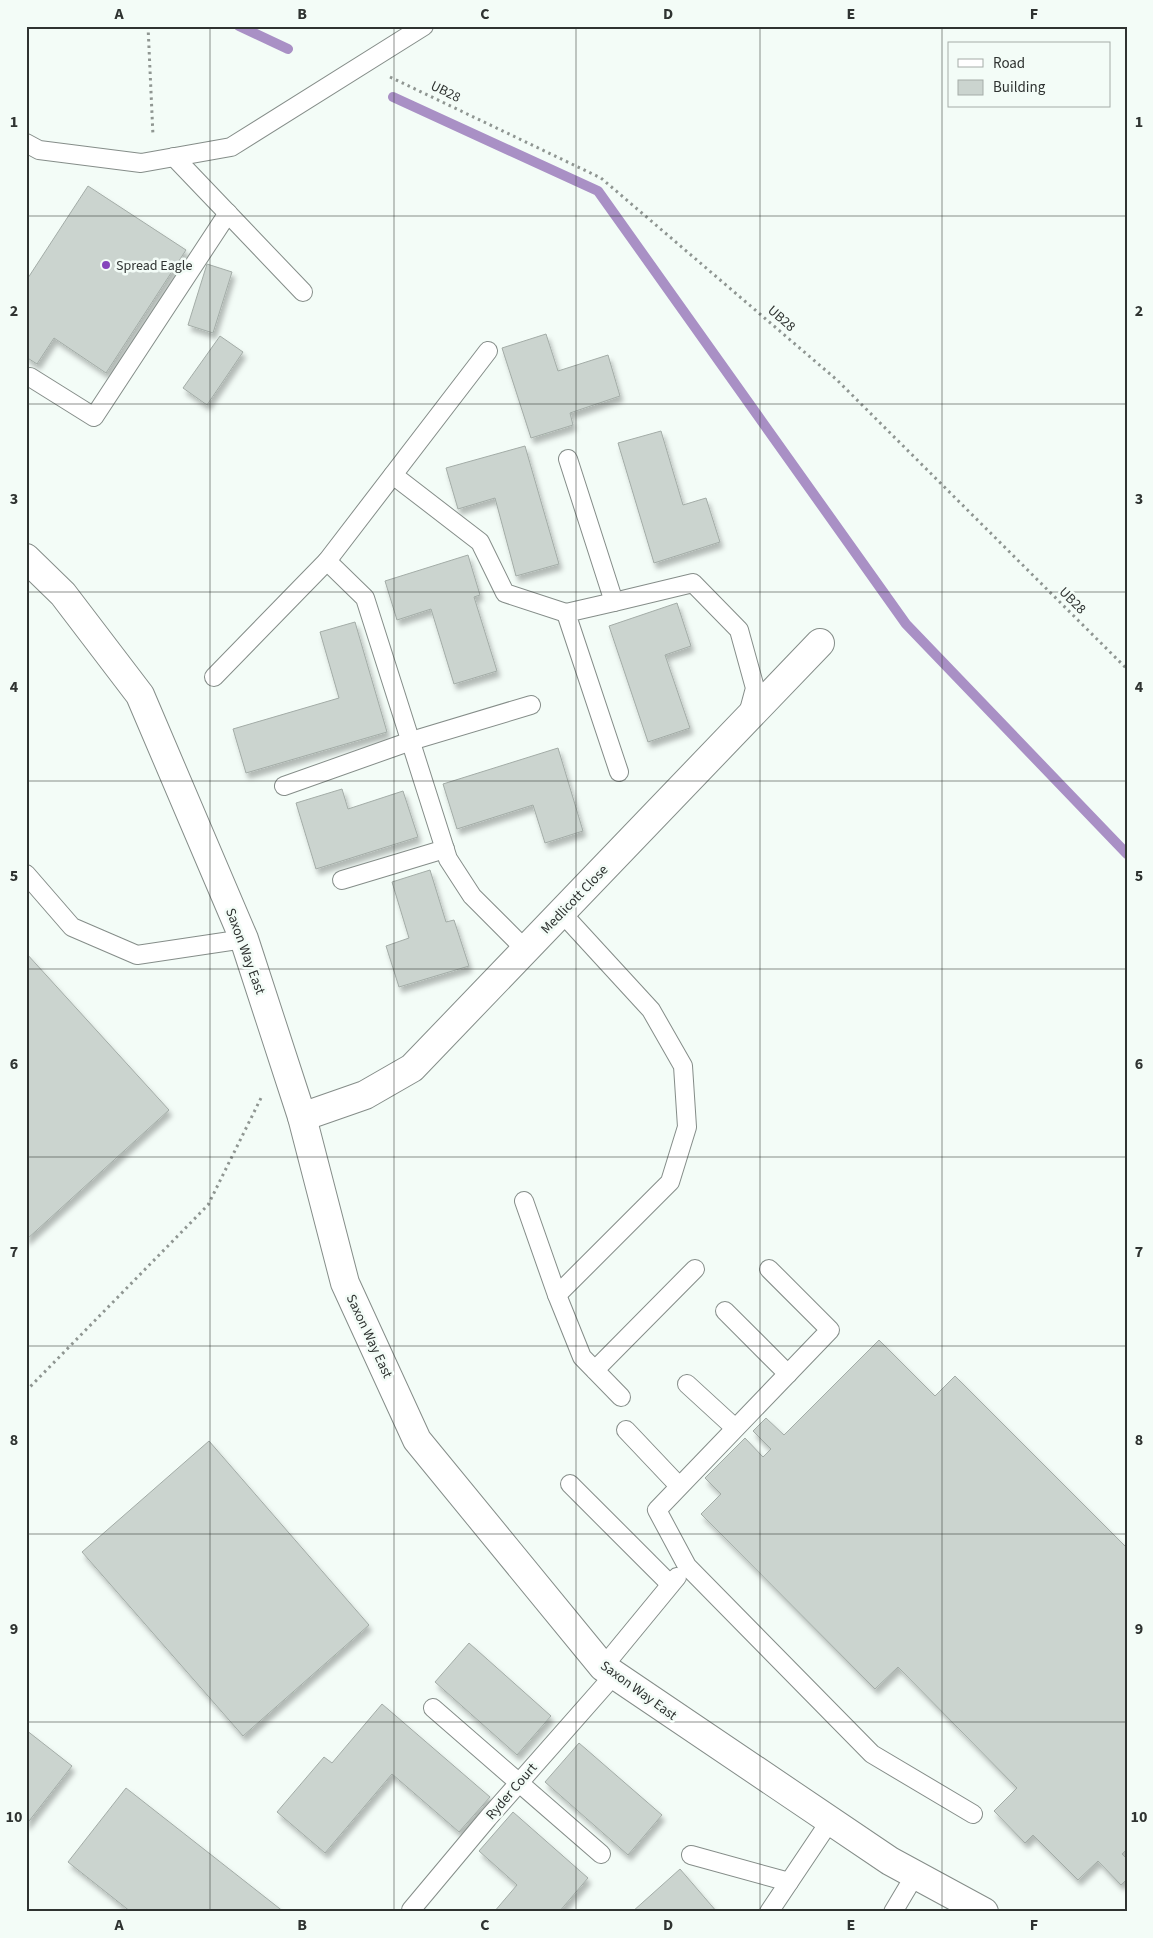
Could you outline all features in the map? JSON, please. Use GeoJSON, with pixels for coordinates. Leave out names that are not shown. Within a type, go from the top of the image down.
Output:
{"type":"FeatureCollection","features":[{"type":"Feature","properties":{"kind":"street","name":"Saxon Way East"},"geometry":{"type":"LineString","coordinates":[[26,558],[63,594],[140,695],[244,939],[302,1117],[345,1283],[417,1440],[608,1671],[890,1861],[984,1912]]}},
{"type":"Feature","properties":{"kind":"street","name":"Medlicott Close"},"geometry":{"type":"LineString","coordinates":[[302,1117],[365,1095],[412,1068],[820,643]]}},
{"type":"Feature","properties":{"kind":"lane"},"geometry":{"type":"LineString","coordinates":[[26,143],[39,150],[141,163],[231,147],[424,26]]}},
{"type":"Feature","properties":{"kind":"lane"},"geometry":{"type":"LineString","coordinates":[[174,157],[303,292]]}},
{"type":"Feature","properties":{"kind":"lane"},"geometry":{"type":"LineString","coordinates":[[30,377],[94,417],[228,214]]}},
{"type":"Feature","properties":{"kind":"lane"},"geometry":{"type":"LineString","coordinates":[[214,677],[327,561],[488,351]]}},
{"type":"Feature","properties":{"kind":"lane"},"geometry":{"type":"LineString","coordinates":[[568,459],[614,602]]}},
{"type":"Feature","properties":{"kind":"lane"},"geometry":{"type":"LineString","coordinates":[[393,475],[480,542],[505,592],[566,613],[692,583],[739,630],[756,688],[747,719]]}},
{"type":"Feature","properties":{"kind":"lane"},"geometry":{"type":"LineString","coordinates":[[327,561],[365,598],[448,859],[472,896],[525,949]]}},
{"type":"Feature","properties":{"kind":"lane"},"geometry":{"type":"LineString","coordinates":[[566,613],[619,772]]}},
{"type":"Feature","properties":{"kind":"lane"},"geometry":{"type":"LineString","coordinates":[[284,786],[411,741],[531,705]]}},
{"type":"Feature","properties":{"kind":"lane"},"geometry":{"type":"LineString","coordinates":[[342,880],[445,849]]}},
{"type":"Feature","properties":{"kind":"lane"},"geometry":{"type":"LineString","coordinates":[[26,874],[72,927],[137,955],[244,939]]}},
{"type":"Feature","properties":{"kind":"lane"},"geometry":{"type":"LineString","coordinates":[[557,1295],[670,1182],[687,1127],[683,1066],[651,1010],[561,912]]}},
{"type":"Feature","properties":{"kind":"lane"},"geometry":{"type":"LineString","coordinates":[[524,1201],[557,1295],[582,1357],[621,1397]]}},
{"type":"Feature","properties":{"kind":"lane"},"geometry":{"type":"LineString","coordinates":[[595,1370],[695,1269]]}},
{"type":"Feature","properties":{"kind":"lane"},"geometry":{"type":"LineString","coordinates":[[769,1269],[830,1330],[657,1510],[687,1566],[872,1754],[973,1814]]}},
{"type":"Feature","properties":{"kind":"lane"},"geometry":{"type":"LineString","coordinates":[[725,1311],[788,1374]]}},
{"type":"Feature","properties":{"kind":"lane"},"geometry":{"type":"LineString","coordinates":[[688,1384],[735,1428]]}},
{"type":"Feature","properties":{"kind":"lane"},"geometry":{"type":"LineString","coordinates":[[626,1430],[680,1486]]}},
{"type":"Feature","properties":{"kind":"lane"},"geometry":{"type":"LineString","coordinates":[[570,1484],[670,1584]]}},
{"type":"Feature","properties":{"kind":"lane","name":"Ryder Court"},"geometry":{"type":"LineString","coordinates":[[412,1910],[608,1671],[670,1584],[687,1566]]}},
{"type":"Feature","properties":{"kind":"lane"},"geometry":{"type":"LineString","coordinates":[[433,1708],[601,1854]]}},
{"type":"Feature","properties":{"kind":"lane"},"geometry":{"type":"LineString","coordinates":[[769,1912],[830,1821]]}},
{"type":"Feature","properties":{"kind":"lane"},"geometry":{"type":"LineString","coordinates":[[691,1855],[789,1882]]}},
{"type":"Feature","properties":{"kind":"lane"},"geometry":{"type":"LineString","coordinates":[[893,1912],[915,1875]]}},
{"type":"Feature","properties":{"kind":"path"},"geometry":{"type":"LineString","coordinates":[[148,26],[154,161]]}},
{"type":"Feature","properties":{"kind":"path","name":"UB28"},"geometry":{"type":"LineString","coordinates":[[363,64],[601,178],[836,380],[1127,669]]}},
{"type":"Feature","properties":{"kind":"path"},"geometry":{"type":"LineString","coordinates":[[26,1392],[208,1205],[262,1096],[290,1078]]}},
{"type":"Feature","properties":{"kind":"building","name":"Spread Eagle"},"geometry":{"type":"Polygon","coordinates":[[[88,186],[186,250],[106,373],[54,338],[37,364],[26,357],[26,281],[88,186]]]}},
{"type":"Feature","properties":{"kind":"building"},"geometry":{"type":"Polygon","coordinates":[[[207,264],[232,272],[213,333],[188,325],[207,264]]]}},
{"type":"Feature","properties":{"kind":"building"},"geometry":{"type":"Polygon","coordinates":[[[546,334],[558,371],[608,355],[620,396],[570,413],[573,425],[531,438],[502,348],[546,334]]]}},
{"type":"Feature","properties":{"kind":"building"},"geometry":{"type":"Polygon","coordinates":[[[220,336],[243,352],[207,405],[183,388],[220,336]]]}},
{"type":"Feature","properties":{"kind":"building"},"geometry":{"type":"Polygon","coordinates":[[[661,431],[683,505],[706,498],[720,542],[654,563],[618,443],[661,431]]]}},
{"type":"Feature","properties":{"kind":"building"},"geometry":{"type":"Polygon","coordinates":[[[525,446],[559,564],[516,576],[495,498],[458,509],[446,468],[525,446]]]}},
{"type":"Feature","properties":{"kind":"building"},"geometry":{"type":"Polygon","coordinates":[[[468,555],[480,595],[474,597],[497,671],[454,684],[431,609],[397,620],[385,581],[468,555]]]}},
{"type":"Feature","properties":{"kind":"building"},"geometry":{"type":"Polygon","coordinates":[[[677,603],[691,646],[665,655],[690,728],[648,742],[609,626],[677,603]]]}},
{"type":"Feature","properties":{"kind":"building"},"geometry":{"type":"Polygon","coordinates":[[[355,622],[387,732],[246,773],[233,729],[339,698],[320,632],[355,622]]]}},
{"type":"Feature","properties":{"kind":"building"},"geometry":{"type":"Polygon","coordinates":[[[558,748],[583,831],[545,843],[533,805],[457,829],[443,784],[558,748]]]}},
{"type":"Feature","properties":{"kind":"building"},"geometry":{"type":"Polygon","coordinates":[[[342,789],[348,809],[403,791],[418,837],[316,869],[296,803],[342,789]]]}},
{"type":"Feature","properties":{"kind":"building"},"geometry":{"type":"Polygon","coordinates":[[[430,870],[446,922],[454,920],[469,966],[399,987],[386,946],[409,938],[392,882],[430,870]]]}},
{"type":"Feature","properties":{"kind":"building"},"geometry":{"type":"Polygon","coordinates":[[[26,953],[169,1110],[26,1240],[26,953]]]}},
{"type":"Feature","properties":{"kind":"building"},"geometry":{"type":"Polygon","coordinates":[[[879,1340],[935,1396],[955,1376],[1127,1548],[1127,1849],[1122,1854],[1127,1859],[1127,1879],[1121,1885],[1098,1861],[1078,1880],[1033,1835],[1025,1843],[994,1811],[1017,1788],[898,1667],[875,1689],[701,1514],[721,1494],[705,1478],[745,1438],[763,1457],[771,1449],[753,1431],[766,1418],[784,1435],[879,1340]]]}},
{"type":"Feature","properties":{"kind":"building"},"geometry":{"type":"Polygon","coordinates":[[[209,1441],[369,1625],[243,1736],[82,1552],[209,1441]]]}},
{"type":"Feature","properties":{"kind":"building"},"geometry":{"type":"Polygon","coordinates":[[[469,1643],[551,1716],[517,1755],[435,1682],[469,1643]]]}},
{"type":"Feature","properties":{"kind":"building"},"geometry":{"type":"Polygon","coordinates":[[[382,1704],[490,1797],[459,1832],[392,1774],[325,1853],[277,1812],[324,1757],[332,1763],[382,1704]]]}},
{"type":"Feature","properties":{"kind":"building"},"geometry":{"type":"Polygon","coordinates":[[[26,1730],[72,1766],[26,1825],[26,1730]]]}},
{"type":"Feature","properties":{"kind":"building"},"geometry":{"type":"Polygon","coordinates":[[[579,1743],[662,1815],[628,1855],[545,1782],[579,1743]]]}},
{"type":"Feature","properties":{"kind":"building"},"geometry":{"type":"Polygon","coordinates":[[[126,1788],[284,1912],[131,1912],[68,1862],[126,1788]]]}},
{"type":"Feature","properties":{"kind":"building"},"geometry":{"type":"Polygon","coordinates":[[[513,1812],[588,1878],[559,1912],[494,1912],[517,1885],[479,1851],[513,1812]]]}},
{"type":"Feature","properties":{"kind":"building"},"geometry":{"type":"Polygon","coordinates":[[[680,1869],[717,1912],[632,1912],[680,1869]]]}},
{"type":"Feature","properties":{"kind":"waterway"},"geometry":{"type":"LineString","coordinates":[[239,26],[288,49]]}},
{"type":"Feature","properties":{"kind":"waterway"},"geometry":{"type":"LineString","coordinates":[[393,97],[598,191],[906,624],[1127,854]]}},
{"type":"Feature","properties":{"kind":"place","name":"Spread Eagle"},"geometry":{"type":"Point","coordinates":[106,265]}}]}
